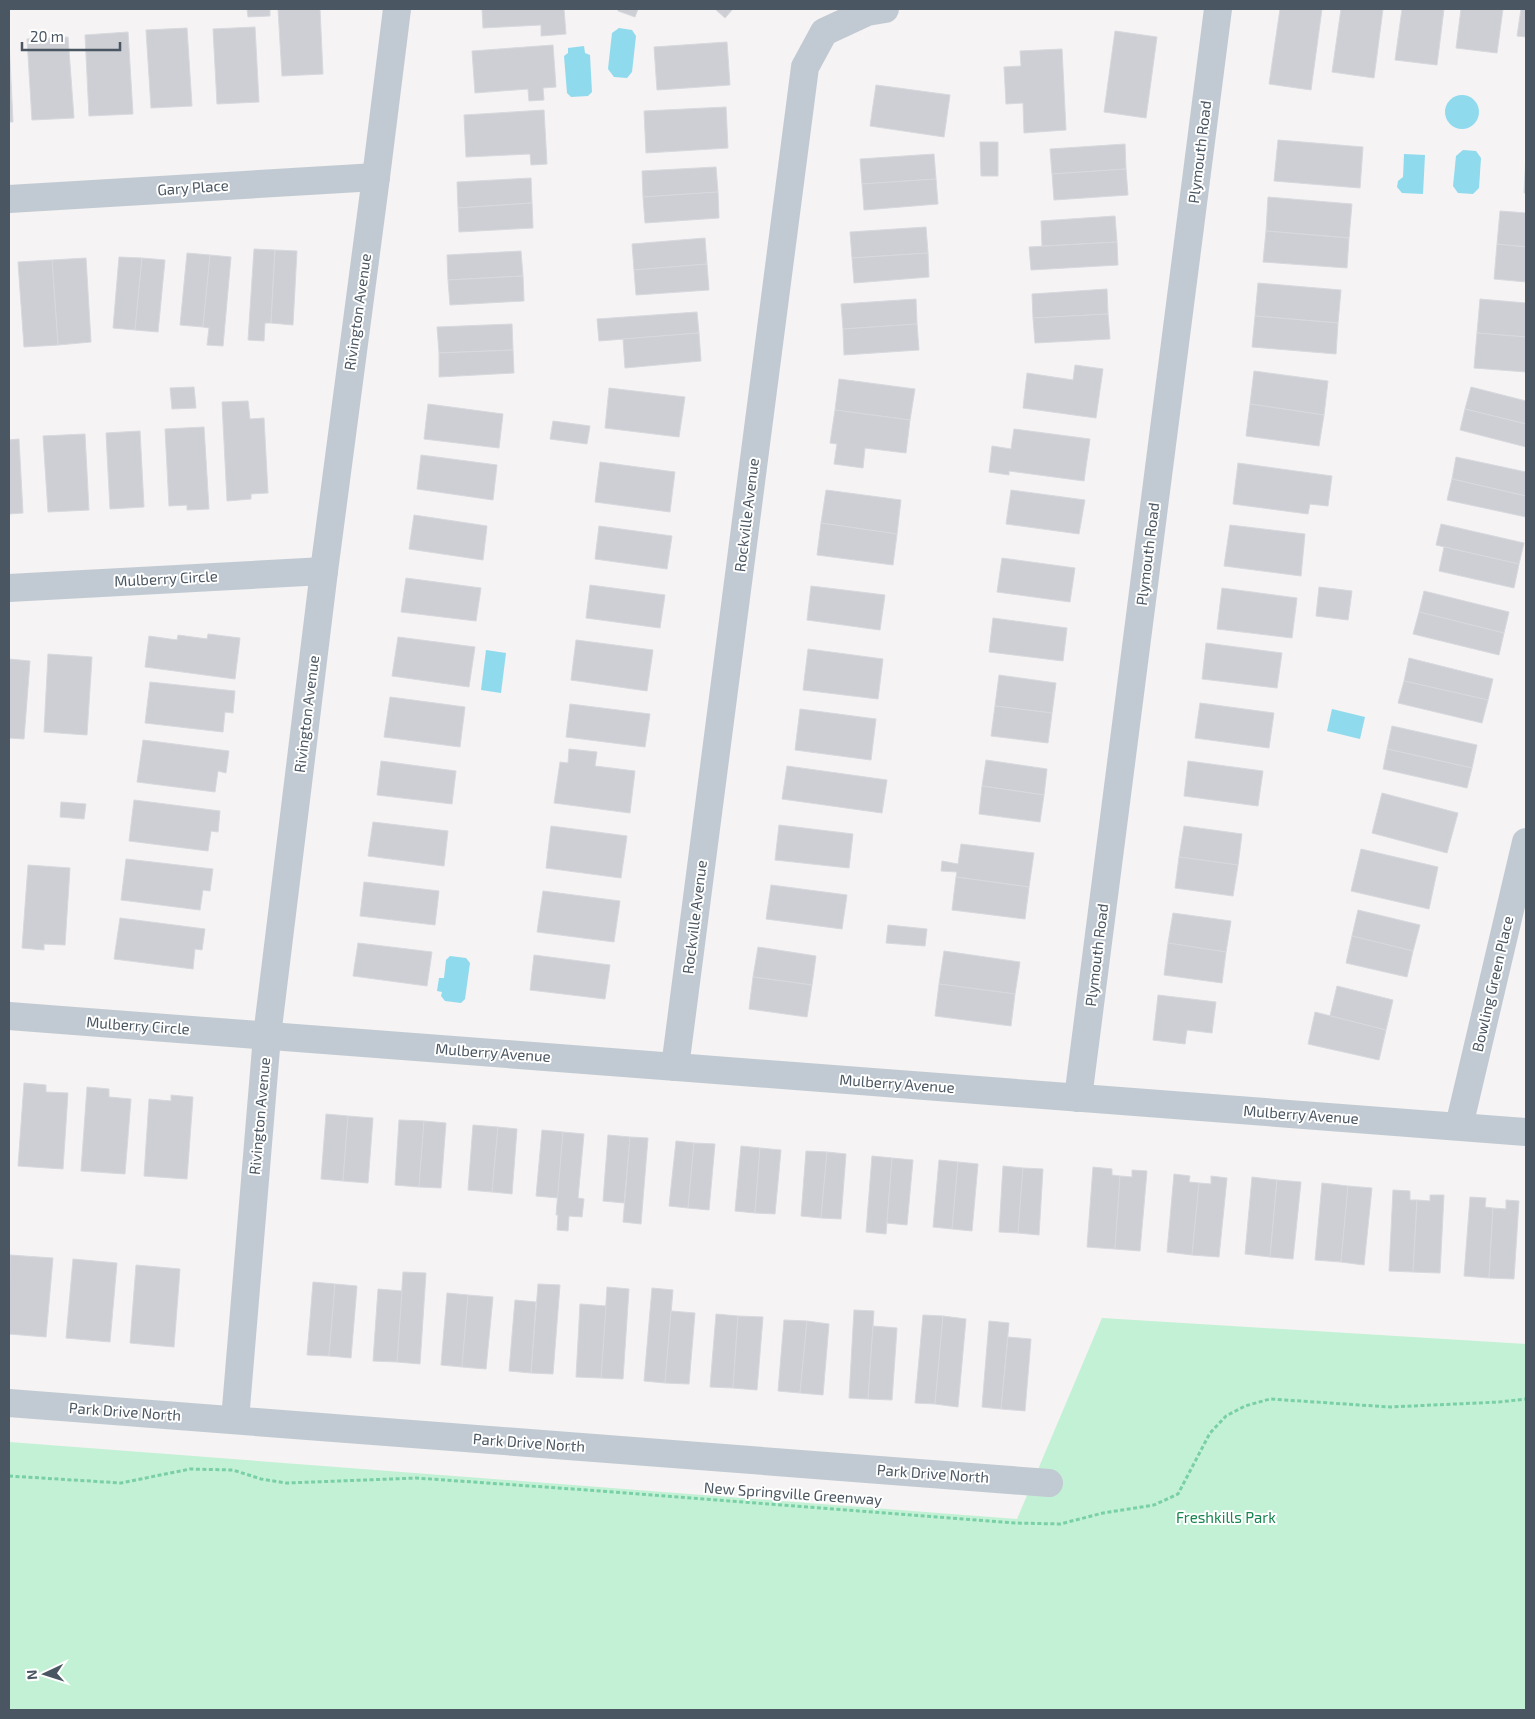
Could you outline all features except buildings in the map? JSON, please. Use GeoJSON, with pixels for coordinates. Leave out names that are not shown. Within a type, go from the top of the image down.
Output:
{"type":"FeatureCollection","features":[{"type":"Feature","properties":{"kind":"street","name":"Rivington Avenue"},"geometry":{"type":"LineString","coordinates":[[235,1420],[267,1036],[324,571],[397,9]]}},
{"type":"Feature","properties":{"kind":"street","name":"Rockville Avenue"},"geometry":{"type":"LineString","coordinates":[[675,1067],[805,67],[824,32],[867,12],[885,9]]}},
{"type":"Feature","properties":{"kind":"street","name":"Plymouth Road"},"geometry":{"type":"LineString","coordinates":[[1078,1098],[1218,9]]}},
{"type":"Feature","properties":{"kind":"street","name":"Gary Place"},"geometry":{"type":"LineString","coordinates":[[9,199],[376,177]]}},
{"type":"Feature","properties":{"kind":"street","name":"Mulberry Circle"},"geometry":{"type":"LineString","coordinates":[[9,588],[324,571]]}},
{"type":"Feature","properties":{"kind":"street","name":"Bowling Green Place"},"geometry":{"type":"LineString","coordinates":[[1459,1126],[1526,842]]}},
{"type":"Feature","properties":{"kind":"street","name":"Mulberry Circle"},"geometry":{"type":"LineString","coordinates":[[9,1016],[267,1036]]}},
{"type":"Feature","properties":{"kind":"street","name":"Mulberry Avenue"},"geometry":{"type":"LineString","coordinates":[[267,1036],[1526,1132]]}},
{"type":"Feature","properties":{"kind":"street","name":"Park Drive North"},"geometry":{"type":"LineString","coordinates":[[9,1403],[1049,1483]]}},
{"type":"Feature","properties":{"kind":"path","name":"New Springville Greenway"},"geometry":{"type":"LineString","coordinates":[[9,1476],[120,1483],[190,1469],[233,1470],[261,1480],[286,1483],[416,1478],[1015,1523],[1060,1524],[1154,1504],[1178,1494],[1210,1433],[1226,1416],[1246,1406],[1270,1399],[1390,1407],[1499,1402],[1526,1398]]}},
{"type":"Feature","properties":{"kind":"green space","name":"Freshkills Park"},"geometry":{"type":"Polygon","coordinates":[[[1102,1318],[1526,1344],[1526,1710],[9,1710],[9,1442],[1017,1519],[1102,1318]]]}},
{"type":"Feature","properties":{"kind":"water"},"geometry":{"type":"Polygon","coordinates":[[[619,28],[632,30],[636,36],[632,72],[627,78],[614,77],[608,69],[612,33],[619,28]]]}},
{"type":"Feature","properties":{"kind":"water"},"geometry":{"type":"Polygon","coordinates":[[[584,46],[585,53],[590,55],[592,92],[588,96],[571,97],[567,93],[564,56],[568,53],[568,48],[584,46]]]}},
{"type":"Feature","properties":{"kind":"water"},"geometry":{"type":"Polygon","coordinates":[[[1462,95],[1469,96],[1474,100],[1478,105],[1478,119],[1474,124],[1469,128],[1462,129],[1455,128],[1450,124],[1446,119],[1445,112],[1446,105],[1450,100],[1455,96],[1462,95]]]}},
{"type":"Feature","properties":{"kind":"water"},"geometry":{"type":"Polygon","coordinates":[[[1463,150],[1476,151],[1481,158],[1479,188],[1473,194],[1458,193],[1453,186],[1456,156],[1463,150]]]}},
{"type":"Feature","properties":{"kind":"water"},"geometry":{"type":"Polygon","coordinates":[[[1404,154],[1425,155],[1423,194],[1402,193],[1397,187],[1398,181],[1403,177],[1404,154]]]}},
{"type":"Feature","properties":{"kind":"water"},"geometry":{"type":"Polygon","coordinates":[[[486,650],[506,653],[501,693],[481,690],[486,650]]]}},
{"type":"Feature","properties":{"kind":"water"},"geometry":{"type":"Polygon","coordinates":[[[1332,709],[1365,717],[1360,739],[1327,731],[1332,709]]]}},
{"type":"Feature","properties":{"kind":"water"},"geometry":{"type":"Polygon","coordinates":[[[450,956],[466,958],[470,963],[465,999],[461,1003],[445,1001],[441,996],[442,992],[437,991],[439,978],[444,978],[446,960],[450,956]]]}}]}
